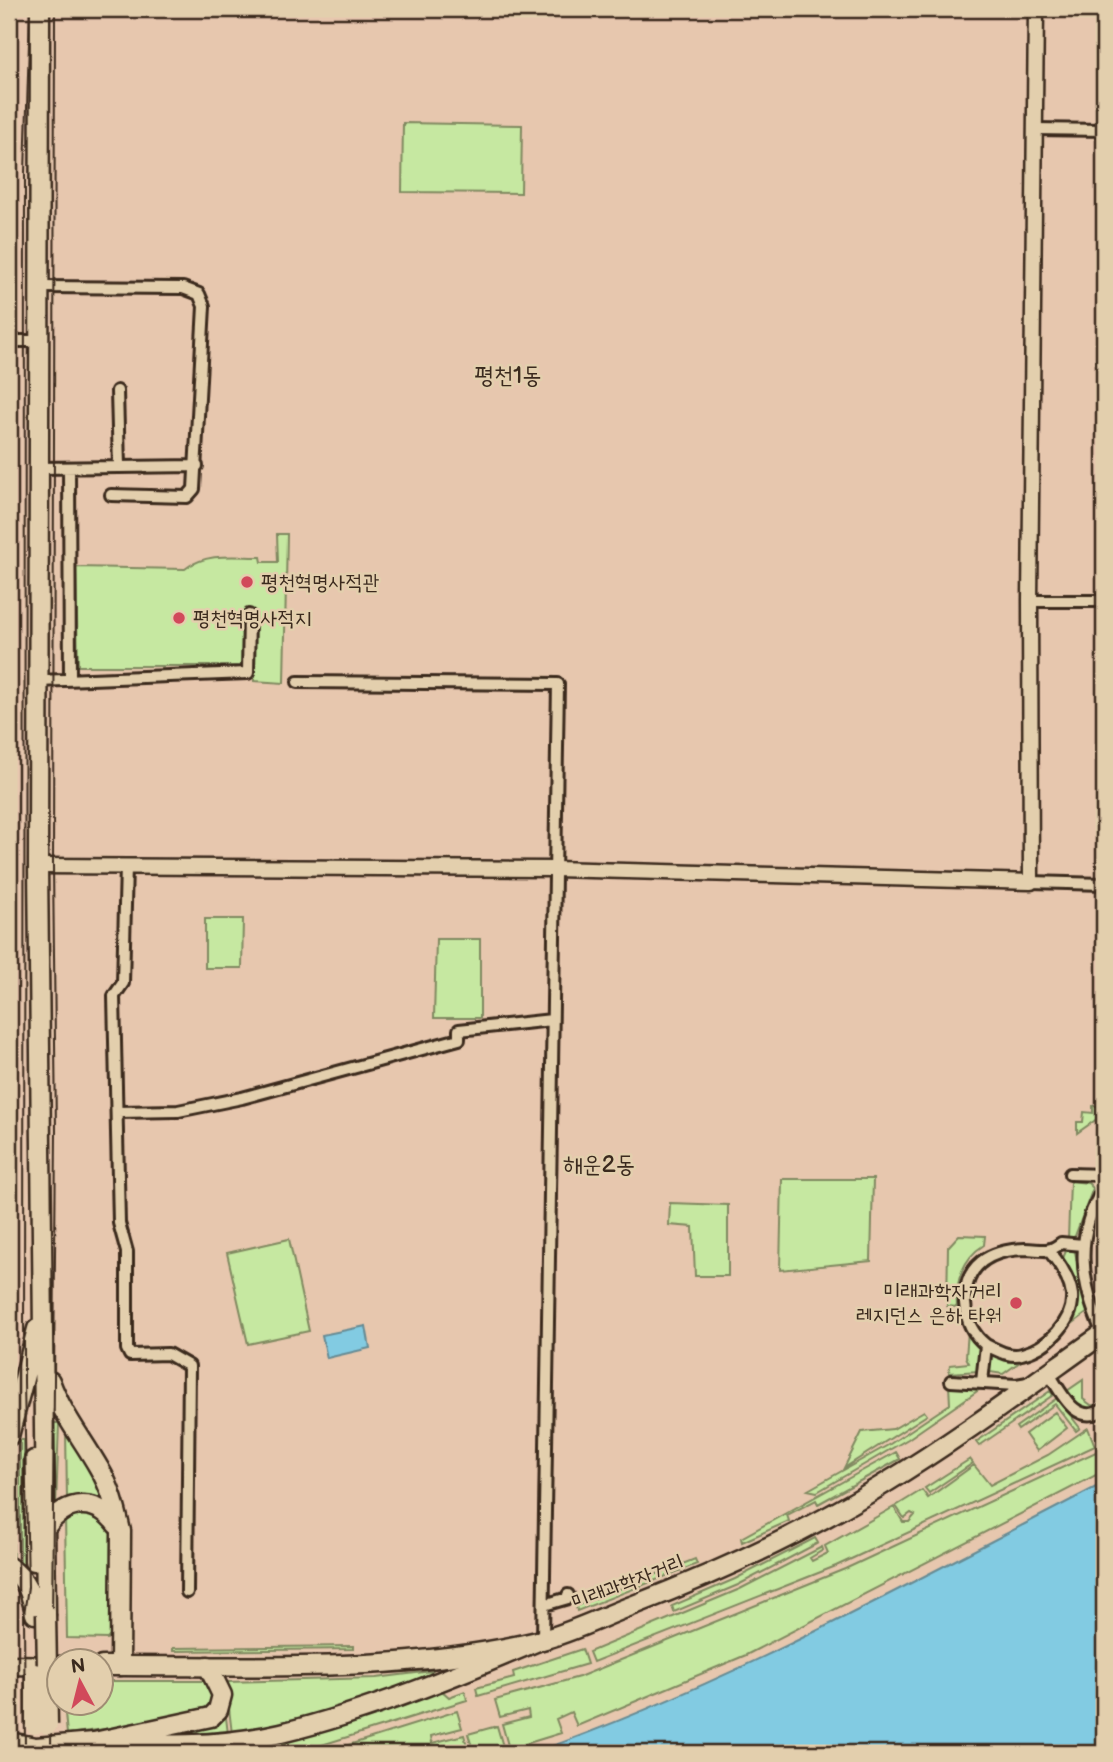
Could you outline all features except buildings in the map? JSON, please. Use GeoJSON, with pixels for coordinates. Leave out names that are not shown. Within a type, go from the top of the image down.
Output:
{"type":"FeatureCollection","features":[{"type":"Feature","properties":{"kind":"main road"},"geometry":{"type":"LineString","coordinates":[[40,9],[38,866],[40,1319],[46,1527],[41,1614]]}},
{"type":"Feature","properties":{"kind":"main road"},"geometry":{"type":"LineString","coordinates":[[9,1436],[40,1319]]}},
{"type":"Feature","properties":{"kind":"main road"},"geometry":{"type":"LineString","coordinates":[[40,1319],[49,1378],[58,1404],[100,1468],[111,1491],[121,1531],[112,1646]]}},
{"type":"Feature","properties":{"kind":"main road"},"geometry":{"type":"LineString","coordinates":[[40,1319],[34,1379],[41,1614],[40,1750]]}},
{"type":"Feature","properties":{"kind":"main road","name":"미래과학자거리"},"geometry":{"type":"LineString","coordinates":[[116,1666],[279,1667],[392,1661],[543,1639],[683,1586],[784,1538],[882,1486],[1104,1333]]}},
{"type":"Feature","properties":{"kind":"main road"},"geometry":{"type":"LineString","coordinates":[[46,1527],[66,1508],[84,1503],[104,1510],[121,1531]]}},
{"type":"Feature","properties":{"kind":"main road"},"geometry":{"type":"LineString","coordinates":[[9,1567],[20,1575],[31,1591],[41,1614]]}},
{"type":"Feature","properties":{"kind":"main road"},"geometry":{"type":"LineString","coordinates":[[94,1742],[196,1744],[280,1733],[440,1682],[543,1639]]}},
{"type":"Feature","properties":{"kind":"main road"},"geometry":{"type":"LineString","coordinates":[[9,1665],[46,1666]]}},
{"type":"Feature","properties":{"kind":"main road"},"geometry":{"type":"LineString","coordinates":[[9,1742],[40,1750],[94,1742],[211,1717],[218,1710],[222,1695],[208,1666]]}},
{"type":"Feature","properties":{"kind":"street"},"geometry":{"type":"LineString","coordinates":[[1031,882],[1030,601],[1036,9]]}},
{"type":"Feature","properties":{"kind":"street"},"geometry":{"type":"LineString","coordinates":[[1035,129],[1104,130]]}},
{"type":"Feature","properties":{"kind":"street"},"geometry":{"type":"LineString","coordinates":[[39,288],[183,288],[199,294],[204,306],[194,489],[187,497],[111,495]]}},
{"type":"Feature","properties":{"kind":"street"},"geometry":{"type":"LineString","coordinates":[[9,341],[39,341]]}},
{"type":"Feature","properties":{"kind":"street"},"geometry":{"type":"LineString","coordinates":[[117,391],[119,467]]}},
{"type":"Feature","properties":{"kind":"street"},"geometry":{"type":"LineString","coordinates":[[39,468],[197,466]]}},
{"type":"Feature","properties":{"kind":"street"},"geometry":{"type":"LineString","coordinates":[[69,468],[70,680]]}},
{"type":"Feature","properties":{"kind":"street"},"geometry":{"type":"LineString","coordinates":[[1030,601],[1104,601]]}},
{"type":"Feature","properties":{"kind":"street"},"geometry":{"type":"LineString","coordinates":[[38,681],[248,673],[249,615]]}},
{"type":"Feature","properties":{"kind":"street"},"geometry":{"type":"LineString","coordinates":[[298,682],[558,684],[543,1639]]}},
{"type":"Feature","properties":{"kind":"street"},"geometry":{"type":"LineString","coordinates":[[38,866],[554,869],[1104,884]]}},
{"type":"Feature","properties":{"kind":"street"},"geometry":{"type":"LineString","coordinates":[[126,866],[123,983],[114,996],[118,1223],[127,1252],[127,1349],[130,1355],[168,1354],[189,1366],[187,1592]]}},
{"type":"Feature","properties":{"kind":"street"},"geometry":{"type":"LineString","coordinates":[[117,1112],[178,1111],[255,1094],[459,1039],[459,1030],[552,1020]]}},
{"type":"Feature","properties":{"kind":"street"},"geometry":{"type":"LineString","coordinates":[[1070,1174],[1104,1175]]}},
{"type":"Feature","properties":{"kind":"street"},"geometry":{"type":"LineString","coordinates":[[1104,1188],[1091,1208],[1083,1245],[1086,1289],[1104,1333]]}},
{"type":"Feature","properties":{"kind":"street"},"geometry":{"type":"LineString","coordinates":[[1050,1252],[1066,1278],[1072,1296],[1065,1323],[1046,1340],[1022,1354],[1005,1353],[986,1345],[971,1330],[965,1309],[965,1289],[971,1270],[1004,1252],[1050,1252],[1061,1243],[1083,1245]]}},
{"type":"Feature","properties":{"kind":"street"},"geometry":{"type":"LineString","coordinates":[[982,1382],[986,1345]]}},
{"type":"Feature","properties":{"kind":"street"},"geometry":{"type":"LineString","coordinates":[[951,1381],[1016,1385],[1041,1377],[1076,1412],[1088,1416],[1104,1409]]}},
{"type":"Feature","properties":{"kind":"street"},"geometry":{"type":"LineString","coordinates":[[544,1605],[568,1598],[568,1595]]}},
{"type":"Feature","properties":{"kind":"green space"},"geometry":{"type":"Polygon","coordinates":[[[403,123],[522,125],[521,193],[402,192],[403,123]]]}},
{"type":"Feature","properties":{"kind":"green space","name":"평천혁명사적지"},"geometry":{"type":"Polygon","coordinates":[[[277,534],[287,534],[284,683],[254,681],[254,666],[78,666],[76,567],[185,569],[202,560],[231,556],[261,557],[262,562],[278,562],[277,534]]]}},
{"type":"Feature","properties":{"kind":"green space"},"geometry":{"type":"Polygon","coordinates":[[[205,919],[243,919],[242,968],[205,968],[205,919]]]}},
{"type":"Feature","properties":{"kind":"green space"},"geometry":{"type":"Polygon","coordinates":[[[436,939],[480,939],[480,1018],[434,1018],[436,939]]]}},
{"type":"Feature","properties":{"kind":"green space"},"geometry":{"type":"Polygon","coordinates":[[[1101,1101],[1104,1101],[1104,1114],[1077,1133],[1077,1122],[1083,1122],[1084,1112],[1093,1113],[1093,1106],[1101,1106],[1101,1101]]]}},
{"type":"Feature","properties":{"kind":"green space"},"geometry":{"type":"Polygon","coordinates":[[[782,1179],[873,1179],[871,1261],[780,1270],[782,1179]]]}},
{"type":"Feature","properties":{"kind":"green space"},"geometry":{"type":"Polygon","coordinates":[[[1070,1181],[1088,1183],[1093,1188],[1075,1236],[1068,1240],[1070,1181]]]}},
{"type":"Feature","properties":{"kind":"green space"},"geometry":{"type":"Polygon","coordinates":[[[670,1203],[728,1205],[728,1276],[695,1276],[693,1227],[669,1225],[670,1203]]]}},
{"type":"Feature","properties":{"kind":"green space"},"geometry":{"type":"Polygon","coordinates":[[[959,1235],[985,1236],[984,1245],[971,1257],[962,1272],[957,1289],[957,1307],[947,1306],[948,1247],[959,1235]]]}},
{"type":"Feature","properties":{"kind":"green space"},"geometry":{"type":"Polygon","coordinates":[[[289,1239],[309,1331],[248,1344],[227,1253],[289,1239]]]}},
{"type":"Feature","properties":{"kind":"green space"},"geometry":{"type":"Polygon","coordinates":[[[1071,1249],[1075,1252],[1088,1312],[1052,1339],[1070,1321],[1077,1302],[1075,1281],[1063,1258],[1066,1251],[1071,1249]]]}},
{"type":"Feature","properties":{"kind":"green space"},"geometry":{"type":"Polygon","coordinates":[[[9,1260],[11,1262],[9,1410],[9,1260]]]}},
{"type":"Feature","properties":{"kind":"green space"},"geometry":{"type":"Polygon","coordinates":[[[968,1331],[980,1344],[979,1371],[949,1373],[950,1365],[969,1363],[966,1357],[968,1331]]]}},
{"type":"Feature","properties":{"kind":"green space"},"geometry":{"type":"Polygon","coordinates":[[[1045,1344],[1003,1374],[990,1372],[992,1353],[1045,1344]]]}},
{"type":"Feature","properties":{"kind":"green space"},"geometry":{"type":"Polygon","coordinates":[[[1083,1380],[1083,1399],[1091,1405],[1101,1406],[1094,1410],[1081,1409],[1067,1391],[1083,1380]]]}},
{"type":"Feature","properties":{"kind":"green space"},"geometry":{"type":"Polygon","coordinates":[[[949,1385],[983,1387],[908,1439],[817,1492],[808,1490],[890,1444],[950,1404],[949,1385]]]}},
{"type":"Feature","properties":{"kind":"green space"},"geometry":{"type":"Polygon","coordinates":[[[1050,1391],[1053,1395],[979,1446],[976,1442],[1050,1391]]]}},
{"type":"Feature","properties":{"kind":"green space"},"geometry":{"type":"Polygon","coordinates":[[[1057,1398],[1080,1428],[1076,1431],[1055,1404],[1018,1430],[1016,1427],[1057,1398]]]}},
{"type":"Feature","properties":{"kind":"green space"},"geometry":{"type":"Polygon","coordinates":[[[924,1411],[927,1415],[844,1468],[862,1432],[893,1429],[924,1411]]]}},
{"type":"Feature","properties":{"kind":"green space"},"geometry":{"type":"Polygon","coordinates":[[[1055,1412],[1067,1428],[1037,1451],[1025,1434],[1055,1412]]]}},
{"type":"Feature","properties":{"kind":"green space"},"geometry":{"type":"Polygon","coordinates":[[[54,1423],[59,1423],[56,1506],[54,1498],[54,1423]]]}},
{"type":"Feature","properties":{"kind":"green space"},"geometry":{"type":"Polygon","coordinates":[[[1088,1428],[1095,1446],[836,1566],[593,1662],[589,1652],[740,1589],[822,1547],[823,1550],[810,1558],[812,1561],[828,1553],[825,1546],[894,1507],[903,1522],[909,1522],[915,1515],[911,1513],[904,1518],[896,1506],[922,1490],[928,1498],[974,1465],[990,1485],[1048,1455],[1088,1428]]]}},
{"type":"Feature","properties":{"kind":"green space"},"geometry":{"type":"Polygon","coordinates":[[[66,1430],[105,1499],[87,1496],[67,1500],[66,1430]]]}},
{"type":"Feature","properties":{"kind":"green space"},"geometry":{"type":"Polygon","coordinates":[[[20,1440],[24,1440],[24,1570],[20,1565],[20,1440]]]}},
{"type":"Feature","properties":{"kind":"green space"},"geometry":{"type":"Polygon","coordinates":[[[13,1444],[13,1559],[9,1556],[9,1453],[13,1444]]]}},
{"type":"Feature","properties":{"kind":"green space"},"geometry":{"type":"Polygon","coordinates":[[[1100,1450],[1104,1458],[1104,1471],[746,1655],[577,1726],[571,1712],[556,1719],[561,1733],[509,1749],[502,1724],[529,1717],[528,1710],[500,1717],[495,1700],[579,1677],[845,1569],[1100,1450]]]}},
{"type":"Feature","properties":{"kind":"green space"},"geometry":{"type":"Polygon","coordinates":[[[896,1452],[900,1459],[818,1504],[816,1500],[787,1515],[789,1521],[742,1542],[741,1538],[896,1452]]]}},
{"type":"Feature","properties":{"kind":"green space"},"geometry":{"type":"Polygon","coordinates":[[[970,1459],[973,1463],[929,1493],[925,1488],[970,1459]]]}},
{"type":"Feature","properties":{"kind":"green space"},"geometry":{"type":"Polygon","coordinates":[[[84,1509],[113,1530],[112,1634],[107,1639],[67,1638],[65,1516],[84,1509]]]}},
{"type":"Feature","properties":{"kind":"green space"},"geometry":{"type":"Polygon","coordinates":[[[815,1538],[818,1543],[738,1585],[674,1612],[672,1606],[735,1579],[815,1538]]]}},
{"type":"Feature","properties":{"kind":"green space"},"geometry":{"type":"Polygon","coordinates":[[[695,1559],[697,1564],[577,1611],[576,1606],[695,1559]]]}},
{"type":"Feature","properties":{"kind":"green space"},"geometry":{"type":"Polygon","coordinates":[[[353,1646],[353,1649],[173,1651],[173,1648],[353,1646]]]}},
{"type":"Feature","properties":{"kind":"green space"},"geometry":{"type":"Polygon","coordinates":[[[582,1649],[587,1664],[478,1696],[476,1688],[514,1678],[513,1672],[582,1649]]]}},
{"type":"Feature","properties":{"kind":"green space"},"geometry":{"type":"Polygon","coordinates":[[[432,1671],[427,1678],[297,1721],[232,1734],[226,1682],[376,1678],[432,1671]]]}},
{"type":"Feature","properties":{"kind":"green space"},"geometry":{"type":"Polygon","coordinates":[[[116,1681],[207,1681],[215,1694],[212,1706],[194,1717],[67,1734],[65,1716],[116,1716],[116,1681]]]}},
{"type":"Feature","properties":{"kind":"green space"},"geometry":{"type":"Polygon","coordinates":[[[441,1690],[449,1697],[465,1691],[467,1700],[312,1748],[240,1753],[239,1748],[316,1731],[441,1690]]]}},
{"type":"Feature","properties":{"kind":"green space"},"geometry":{"type":"Polygon","coordinates":[[[225,1709],[228,1734],[143,1737],[225,1709]]]}},
{"type":"Feature","properties":{"kind":"green space"},"geometry":{"type":"Polygon","coordinates":[[[457,1711],[462,1728],[431,1736],[432,1743],[464,1735],[469,1753],[323,1753],[457,1711]]]}},
{"type":"Feature","properties":{"kind":"green space"},"geometry":{"type":"Polygon","coordinates":[[[497,1726],[504,1750],[474,1753],[468,1734],[497,1726]]]}},
{"type":"Feature","properties":{"kind":"water"},"geometry":{"type":"Polygon","coordinates":[[[366,1326],[370,1348],[327,1358],[322,1335],[366,1326]]]}},
{"type":"Feature","properties":{"kind":"water"},"geometry":{"type":"Polygon","coordinates":[[[1104,1483],[1104,1753],[533,1753],[680,1695],[752,1662],[1104,1483]]]}},
{"type":"Feature","properties":{"kind":"tram line"},"geometry":{"type":"LineString","coordinates":[[25,1753],[24,1614],[28,1587],[24,1382],[25,173],[30,9]]}},
{"type":"Feature","properties":{"kind":"tram line"},"geometry":{"type":"LineString","coordinates":[[51,1753],[56,1131],[53,866],[55,9]]}},
{"type":"Feature","properties":{"kind":"place","name":"평천혁명사적관"},"geometry":{"type":"Point","coordinates":[247,582]}},
{"type":"Feature","properties":{"kind":"place","name":"평천혁명사적지"},"geometry":{"type":"Point","coordinates":[179,618]}},
{"type":"Feature","properties":{"kind":"place","name":"미래과학자거리 레지던스 은하 타워"},"geometry":{"type":"Point","coordinates":[1016,1303]}},
{"type":"Feature","properties":{"kind":"district","name":"평천1동"},"geometry":{"type":"Point","coordinates":[508,375]}},
{"type":"Feature","properties":{"kind":"district","name":"해운2동"},"geometry":{"type":"Point","coordinates":[599,1164]}}]}
